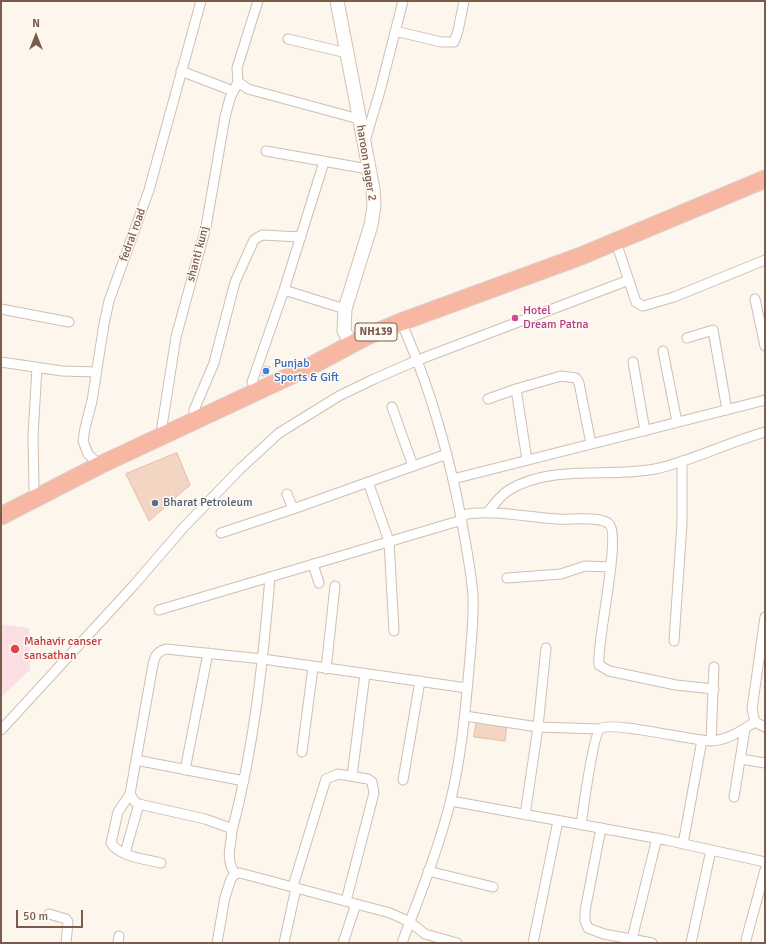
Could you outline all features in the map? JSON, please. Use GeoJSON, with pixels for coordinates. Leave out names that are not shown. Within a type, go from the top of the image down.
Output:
{"type":"FeatureCollection","features":[{"type":"Feature","properties":{"kind":"highway","name":"NH139"},"geometry":{"type":"LineString","coordinates":[[1,505],[34,488],[307,368],[349,341],[398,313],[605,235],[765,168]]}},
{"type":"Feature","properties":{"kind":"highway","name":"NH139"},"geometry":{"type":"LineString","coordinates":[[1,516],[162,426],[252,382],[349,341],[538,273],[616,242],[765,179]]}},
{"type":"Feature","properties":{"kind":"street","name":"fedral road"},"geometry":{"type":"LineString","coordinates":[[96,462],[85,448],[83,441],[92,401],[109,301],[143,207],[200,1]]}},
{"type":"Feature","properties":{"kind":"street","name":"shanti kunj"},"geometry":{"type":"LineString","coordinates":[[162,426],[176,337],[206,227],[225,117],[233,91],[238,82],[237,68],[258,1]]}},
{"type":"Feature","properties":{"kind":"street","name":"haroon nager 2"},"geometry":{"type":"LineString","coordinates":[[337,1],[373,189],[374,206],[371,224],[345,309],[344,331],[349,341]]}},
{"type":"Feature","properties":{"kind":"street"},"geometry":{"type":"LineString","coordinates":[[364,145],[380,91],[403,1]]}},
{"type":"Feature","properties":{"kind":"street"},"geometry":{"type":"LineString","coordinates":[[395,31],[441,42],[454,42],[458,31],[462,1]]}},
{"type":"Feature","properties":{"kind":"street"},"geometry":{"type":"LineString","coordinates":[[288,39],[347,52]]}},
{"type":"Feature","properties":{"kind":"street"},"geometry":{"type":"LineString","coordinates":[[181,71],[233,91]]}},
{"type":"Feature","properties":{"kind":"street"},"geometry":{"type":"LineString","coordinates":[[238,82],[248,90],[359,119]]}},
{"type":"Feature","properties":{"kind":"street"},"geometry":{"type":"LineString","coordinates":[[266,150],[368,169]]}},
{"type":"Feature","properties":{"kind":"street"},"geometry":{"type":"LineString","coordinates":[[252,382],[284,290],[324,162]]}},
{"type":"Feature","properties":{"kind":"street"},"geometry":{"type":"LineString","coordinates":[[194,410],[214,364],[235,282],[254,240],[262,235],[301,237]]}},
{"type":"Feature","properties":{"kind":"street"},"geometry":{"type":"LineString","coordinates":[[616,242],[636,302],[643,306],[674,297],[765,260]]}},
{"type":"Feature","properties":{"kind":"street"},"geometry":{"type":"LineString","coordinates":[[1,730],[134,585],[161,552],[260,450],[285,429],[339,396],[418,360],[629,280]]}},
{"type":"Feature","properties":{"kind":"street"},"geometry":{"type":"LineString","coordinates":[[284,290],[345,309]]}},
{"type":"Feature","properties":{"kind":"street"},"geometry":{"type":"LineString","coordinates":[[755,299],[765,346]]}},
{"type":"Feature","properties":{"kind":"street"},"geometry":{"type":"LineString","coordinates":[[1,309],[69,322]]}},
{"type":"Feature","properties":{"kind":"street"},"geometry":{"type":"LineString","coordinates":[[401,322],[418,360],[435,409],[447,454],[461,517],[473,596],[465,716],[451,801],[428,872],[402,943]]}},
{"type":"Feature","properties":{"kind":"street"},"geometry":{"type":"LineString","coordinates":[[687,338],[713,330],[727,410]]}},
{"type":"Feature","properties":{"kind":"street"},"geometry":{"type":"LineString","coordinates":[[663,351],[677,422]]}},
{"type":"Feature","properties":{"kind":"street"},"geometry":{"type":"LineString","coordinates":[[1,362],[62,371],[96,372]]}},
{"type":"Feature","properties":{"kind":"street"},"geometry":{"type":"LineString","coordinates":[[632,362],[645,430]]}},
{"type":"Feature","properties":{"kind":"street"},"geometry":{"type":"LineString","coordinates":[[34,488],[33,436],[37,367]]}},
{"type":"Feature","properties":{"kind":"street"},"geometry":{"type":"LineString","coordinates":[[488,399],[516,389],[562,376],[576,378],[579,383],[591,444]]}},
{"type":"Feature","properties":{"kind":"street"},"geometry":{"type":"LineString","coordinates":[[516,389],[528,460]]}},
{"type":"Feature","properties":{"kind":"street"},"geometry":{"type":"LineString","coordinates":[[453,479],[765,400]]}},
{"type":"Feature","properties":{"kind":"street"},"geometry":{"type":"LineString","coordinates":[[392,407],[413,466]]}},
{"type":"Feature","properties":{"kind":"street"},"geometry":{"type":"LineString","coordinates":[[488,512],[509,490],[533,480],[570,474],[636,472],[656,469],[765,432]]}},
{"type":"Feature","properties":{"kind":"street"},"geometry":{"type":"LineString","coordinates":[[221,533],[447,454]]}},
{"type":"Feature","properties":{"kind":"street"},"geometry":{"type":"LineString","coordinates":[[674,641],[681,545],[682,461]]}},
{"type":"Feature","properties":{"kind":"street"},"geometry":{"type":"LineString","coordinates":[[368,482],[389,541],[394,631]]}},
{"type":"Feature","properties":{"kind":"street"},"geometry":{"type":"LineString","coordinates":[[287,494],[293,509]]}},
{"type":"Feature","properties":{"kind":"street"},"geometry":{"type":"LineString","coordinates":[[159,610],[389,541],[461,517],[488,512],[608,523],[612,526],[614,532],[599,649],[599,665],[609,671],[676,685],[714,689]]}},
{"type":"Feature","properties":{"kind":"street"},"geometry":{"type":"LineString","coordinates":[[313,564],[319,583]]}},
{"type":"Feature","properties":{"kind":"street"},"geometry":{"type":"LineString","coordinates":[[507,578],[554,575],[570,572],[585,566],[610,567]]}},
{"type":"Feature","properties":{"kind":"street"},"geometry":{"type":"LineString","coordinates":[[235,874],[228,857],[232,830],[244,781],[254,725],[263,659],[270,577]]}},
{"type":"Feature","properties":{"kind":"street"},"geometry":{"type":"LineString","coordinates":[[326,669],[335,586]]}},
{"type":"Feature","properties":{"kind":"street"},"geometry":{"type":"LineString","coordinates":[[755,722],[752,702],[765,617]]}},
{"type":"Feature","properties":{"kind":"street"},"geometry":{"type":"LineString","coordinates":[[525,815],[538,727],[546,648]]}},
{"type":"Feature","properties":{"kind":"street"},"geometry":{"type":"LineString","coordinates":[[161,863],[125,853],[114,848],[111,843],[111,837],[118,812],[130,794],[156,654],[160,650],[166,649],[263,659],[468,688]]}},
{"type":"Feature","properties":{"kind":"street"},"geometry":{"type":"LineString","coordinates":[[185,770],[208,653]]}},
{"type":"Feature","properties":{"kind":"street"},"geometry":{"type":"LineString","coordinates":[[302,752],[313,667]]}},
{"type":"Feature","properties":{"kind":"street"},"geometry":{"type":"LineString","coordinates":[[683,844],[706,740],[714,689],[714,667]]}},
{"type":"Feature","properties":{"kind":"street"},"geometry":{"type":"LineString","coordinates":[[352,776],[365,674]]}},
{"type":"Feature","properties":{"kind":"street"},"geometry":{"type":"LineString","coordinates":[[403,780],[420,681]]}},
{"type":"Feature","properties":{"kind":"street"},"geometry":{"type":"LineString","coordinates":[[465,716],[538,727],[600,729],[604,727],[621,728],[706,740],[736,735],[755,722]]}},
{"type":"Feature","properties":{"kind":"street"},"geometry":{"type":"LineString","coordinates":[[755,722],[765,727]]}},
{"type":"Feature","properties":{"kind":"street"},"geometry":{"type":"LineString","coordinates":[[581,825],[593,752],[597,734],[600,729]]}},
{"type":"Feature","properties":{"kind":"street"},"geometry":{"type":"LineString","coordinates":[[734,797],[745,729]]}},
{"type":"Feature","properties":{"kind":"street"},"geometry":{"type":"LineString","coordinates":[[741,759],[765,763]]}},
{"type":"Feature","properties":{"kind":"street"},"geometry":{"type":"LineString","coordinates":[[136,760],[244,781]]}},
{"type":"Feature","properties":{"kind":"street"},"geometry":{"type":"LineString","coordinates":[[284,943],[295,887],[326,779],[338,774],[368,779],[372,782],[374,793],[343,943]]}},
{"type":"Feature","properties":{"kind":"street"},"geometry":{"type":"LineString","coordinates":[[130,794],[132,799],[139,804],[219,823],[232,830]]}},
{"type":"Feature","properties":{"kind":"street"},"geometry":{"type":"LineString","coordinates":[[451,801],[657,838],[765,862]]}},
{"type":"Feature","properties":{"kind":"street"},"geometry":{"type":"LineString","coordinates":[[125,853],[139,804]]}},
{"type":"Feature","properties":{"kind":"street"},"geometry":{"type":"LineString","coordinates":[[533,943],[558,821]]}},
{"type":"Feature","properties":{"kind":"street"},"geometry":{"type":"LineString","coordinates":[[601,828],[585,911],[585,921],[588,928],[594,931],[652,943]]}},
{"type":"Feature","properties":{"kind":"street"},"geometry":{"type":"LineString","coordinates":[[632,939],[657,838]]}},
{"type":"Feature","properties":{"kind":"street"},"geometry":{"type":"LineString","coordinates":[[690,943],[711,850]]}},
{"type":"Feature","properties":{"kind":"street"},"geometry":{"type":"LineString","coordinates":[[746,940],[765,870]]}},
{"type":"Feature","properties":{"kind":"street"},"geometry":{"type":"LineString","coordinates":[[428,872],[493,887]]}},
{"type":"Feature","properties":{"kind":"street"},"geometry":{"type":"LineString","coordinates":[[217,943],[227,891],[231,879],[235,874],[248,873],[390,913],[410,922],[424,934],[457,943]]}},
{"type":"Feature","properties":{"kind":"street"},"geometry":{"type":"LineString","coordinates":[[49,914],[66,919],[66,943]]}},
{"type":"Feature","properties":{"kind":"shaded area","name":"Mahavir canser sansathan"},"geometry":{"type":"Polygon","coordinates":[[[1,624],[29,628],[30,670],[1,697],[1,624]]]}},
{"type":"Feature","properties":{"kind":"building","name":"Punjab Sports & Gift"},"geometry":{"type":"Polygon","coordinates":[[[265,366],[270,367],[268,375],[262,376],[265,366]]]}},
{"type":"Feature","properties":{"kind":"building","name":"Bharat Petroleum"},"geometry":{"type":"Polygon","coordinates":[[[177,453],[190,485],[149,521],[126,474],[177,453]]]}},
{"type":"Feature","properties":{"kind":"building"},"geometry":{"type":"Polygon","coordinates":[[[477,720],[507,725],[505,741],[474,737],[477,720]]]}},
{"type":"Feature","properties":{"kind":"place","name":"Hotel Dream Patna"},"geometry":{"type":"Point","coordinates":[515,318]}},
{"type":"Feature","properties":{"kind":"place","name":"Punjab Sports & Gift"},"geometry":{"type":"Point","coordinates":[266,371]}},
{"type":"Feature","properties":{"kind":"place","name":"Bharat Petroleum"},"geometry":{"type":"Point","coordinates":[155,503]}},
{"type":"Feature","properties":{"kind":"place","name":"Mahavir canser sansathan"},"geometry":{"type":"Point","coordinates":[15,649]}}]}
